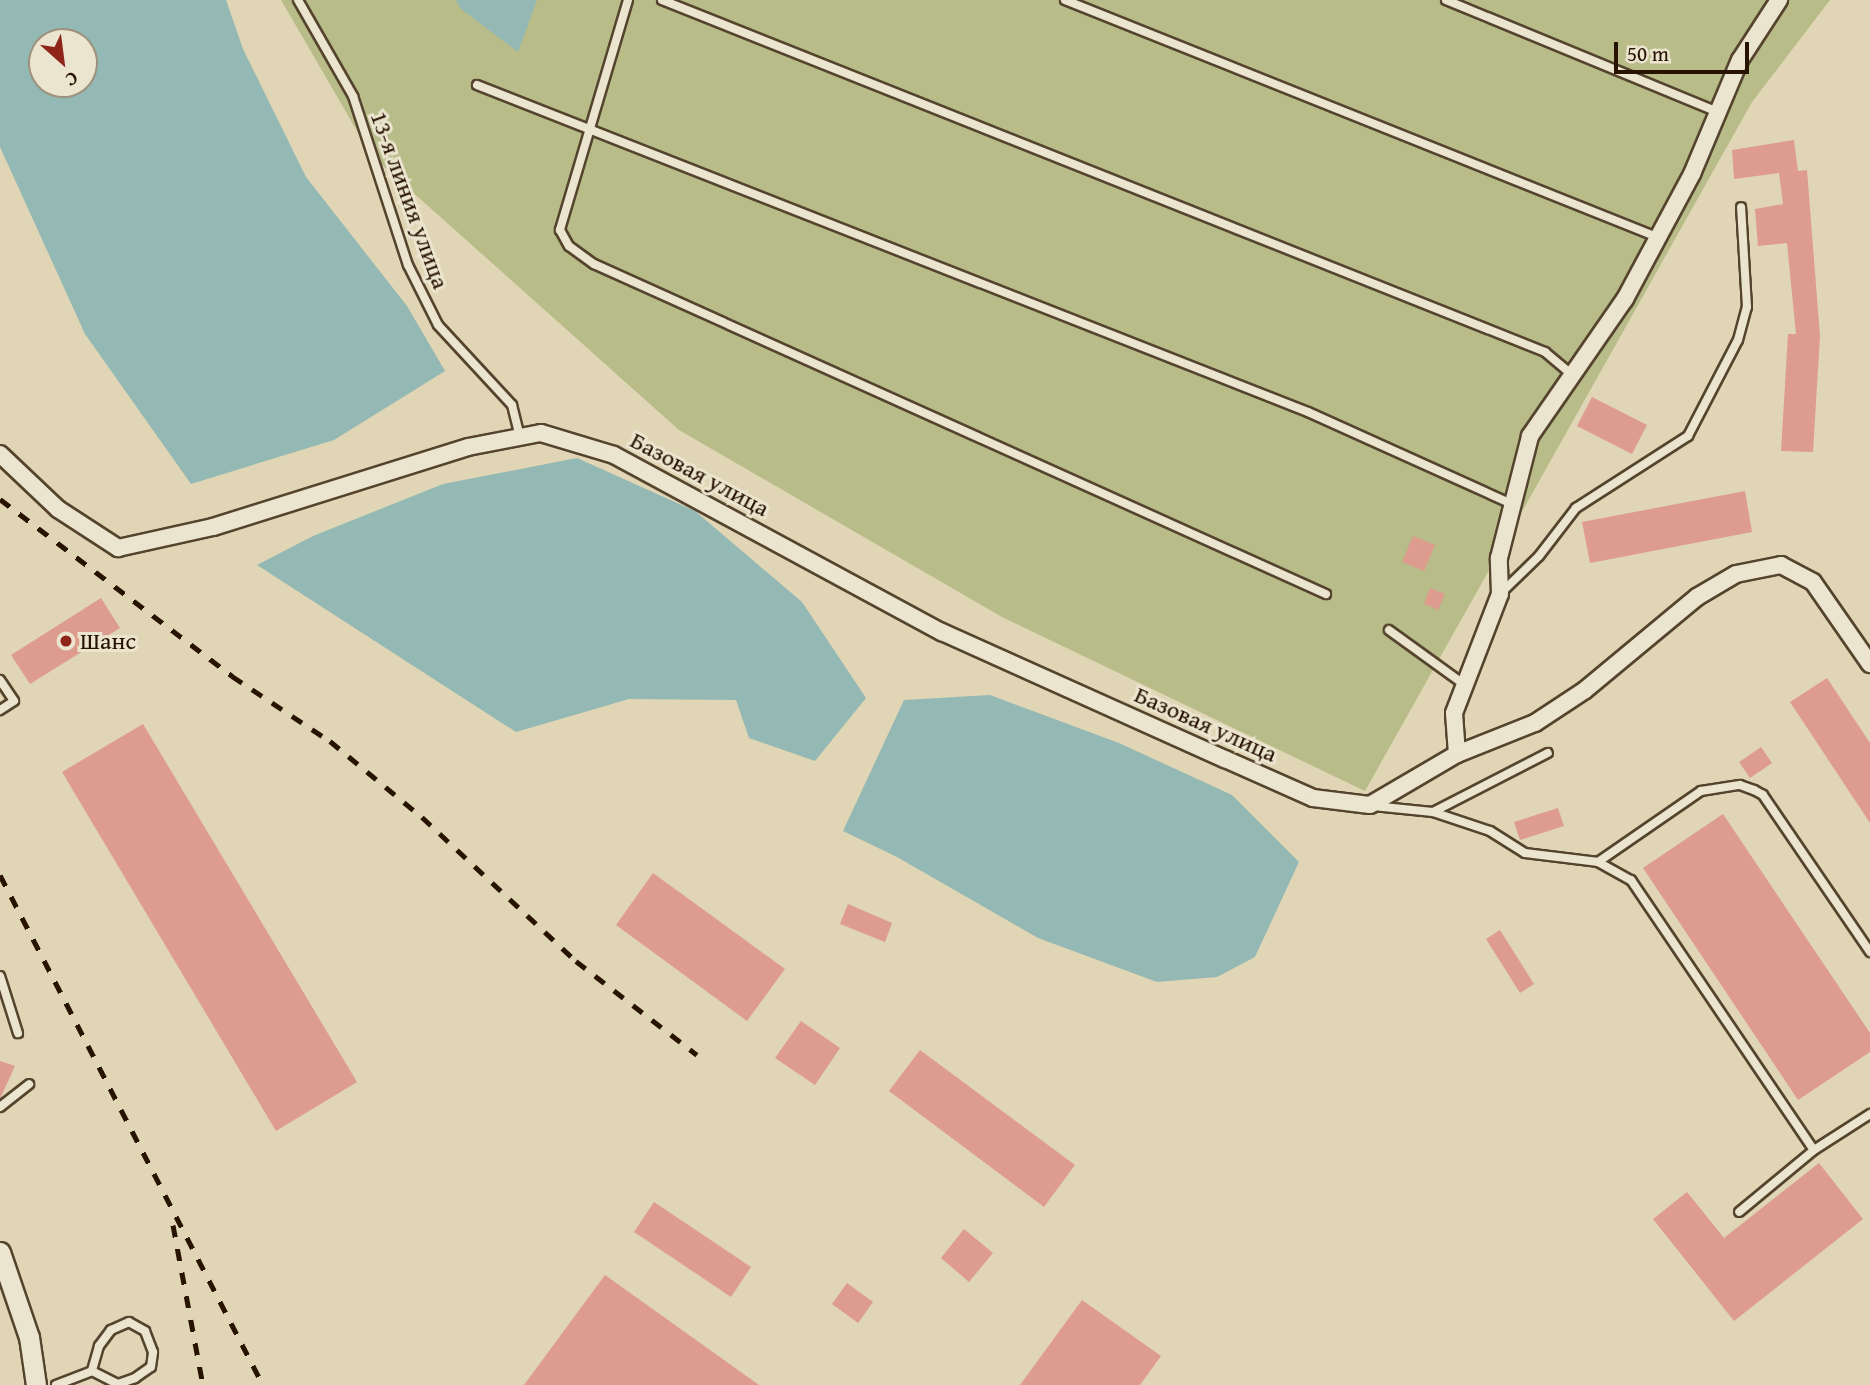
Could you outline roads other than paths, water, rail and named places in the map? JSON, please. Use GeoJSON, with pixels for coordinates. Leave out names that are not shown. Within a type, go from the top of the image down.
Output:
{"type":"FeatureCollection","features":[{"type":"Feature","properties":{"kind":"street"},"geometry":{"type":"LineString","coordinates":[[1457,754],[1454,713],[1500,594],[1500,558],[1510,503],[1530,436],[1570,374],[1598,342],[1657,237],[1719,112],[1740,60],[1779,0]]}},
{"type":"Feature","properties":{"kind":"street","name":"Базовая улица"},"geometry":{"type":"LineString","coordinates":[[0,454],[58,509],[118,548],[213,527],[468,447],[541,433],[614,455],[942,632],[1313,798],[1370,805]]}},
{"type":"Feature","properties":{"kind":"street"},"geometry":{"type":"LineString","coordinates":[[1370,805],[1457,754],[1535,723],[1585,690],[1697,597],[1736,574],[1781,565],[1813,582],[1870,664]]}},
{"type":"Feature","properties":{"kind":"street"},"geometry":{"type":"LineString","coordinates":[[0,1252],[29,1337],[36,1385]]}},
{"type":"Feature","properties":{"kind":"lane","name":"13-я линия улица"},"geometry":{"type":"LineString","coordinates":[[298,0],[353,96],[408,265],[438,325],[512,405],[520,437]]}},
{"type":"Feature","properties":{"kind":"lane"},"geometry":{"type":"LineString","coordinates":[[628,0],[560,230],[569,246],[594,264],[1326,594]]}},
{"type":"Feature","properties":{"kind":"lane"},"geometry":{"type":"LineString","coordinates":[[662,0],[1545,352],[1570,374]]}},
{"type":"Feature","properties":{"kind":"lane"},"geometry":{"type":"LineString","coordinates":[[1065,0],[1657,237]]}},
{"type":"Feature","properties":{"kind":"lane"},"geometry":{"type":"LineString","coordinates":[[1446,0],[1719,112]]}},
{"type":"Feature","properties":{"kind":"lane"},"geometry":{"type":"LineString","coordinates":[[477,85],[1308,412],[1510,503]]}},
{"type":"Feature","properties":{"kind":"lane"},"geometry":{"type":"LineString","coordinates":[[1500,594],[1539,556],[1576,508],[1688,436],[1738,340],[1747,307],[1741,207]]}},
{"type":"Feature","properties":{"kind":"lane"},"geometry":{"type":"LineString","coordinates":[[1389,630],[1465,685]]}},
{"type":"Feature","properties":{"kind":"lane"},"geometry":{"type":"LineString","coordinates":[[0,680],[14,701],[0,710]]}},
{"type":"Feature","properties":{"kind":"lane"},"geometry":{"type":"LineString","coordinates":[[1433,813],[1549,753]]}},
{"type":"Feature","properties":{"kind":"lane"},"geometry":{"type":"LineString","coordinates":[[1598,862],[1701,791],[1712,786],[1747,788],[1763,795],[1870,951]]}},
{"type":"Feature","properties":{"kind":"lane"},"geometry":{"type":"LineString","coordinates":[[1370,805],[1433,813],[1490,831],[1525,853],[1598,862],[1631,880],[1814,1150]]}},
{"type":"Feature","properties":{"kind":"lane"},"geometry":{"type":"LineString","coordinates":[[0,976],[18,1033]]}},
{"type":"Feature","properties":{"kind":"lane"},"geometry":{"type":"LineString","coordinates":[[0,1107],[29,1084]]}},
{"type":"Feature","properties":{"kind":"lane"},"geometry":{"type":"LineString","coordinates":[[1739,1212],[1814,1150],[1870,1114]]}},
{"type":"Feature","properties":{"kind":"lane"},"geometry":{"type":"LineString","coordinates":[[56,1385],[92,1371],[118,1384],[151,1367],[153,1352],[145,1331],[129,1322],[111,1330],[99,1346],[92,1371]]}},
{"type":"Feature","properties":{"kind":"water"},"geometry":{"type":"Polygon","coordinates":[[[0,0],[226,0],[243,49],[306,177],[407,306],[445,371],[334,440],[191,484],[85,334],[0,147],[0,0]]]}},
{"type":"Feature","properties":{"kind":"water"},"geometry":{"type":"Polygon","coordinates":[[[456,0],[537,0],[518,52],[461,9],[456,0]]]}},
{"type":"Feature","properties":{"kind":"water"},"geometry":{"type":"Polygon","coordinates":[[[577,458],[695,511],[802,602],[866,698],[815,761],[749,738],[736,700],[629,699],[516,732],[257,565],[313,536],[443,484],[577,458]]]}},
{"type":"Feature","properties":{"kind":"water"},"geometry":{"type":"Polygon","coordinates":[[[990,695],[1119,743],[1232,795],[1299,862],[1255,957],[1217,977],[1157,982],[1038,938],[897,857],[843,831],[904,700],[990,695]]]}},
{"type":"Feature","properties":{"kind":"railway"},"geometry":{"type":"LineString","coordinates":[[0,499],[232,676],[330,741],[422,817],[576,961],[697,1055]]}},
{"type":"Feature","properties":{"kind":"railway"},"geometry":{"type":"LineString","coordinates":[[0,875],[263,1385]]}},
{"type":"Feature","properties":{"kind":"railway"},"geometry":{"type":"LineString","coordinates":[[173,1225],[203,1385]]}},
{"type":"Feature","properties":{"kind":"place","name":"Шанс"},"geometry":{"type":"Point","coordinates":[66,641]}}]}
